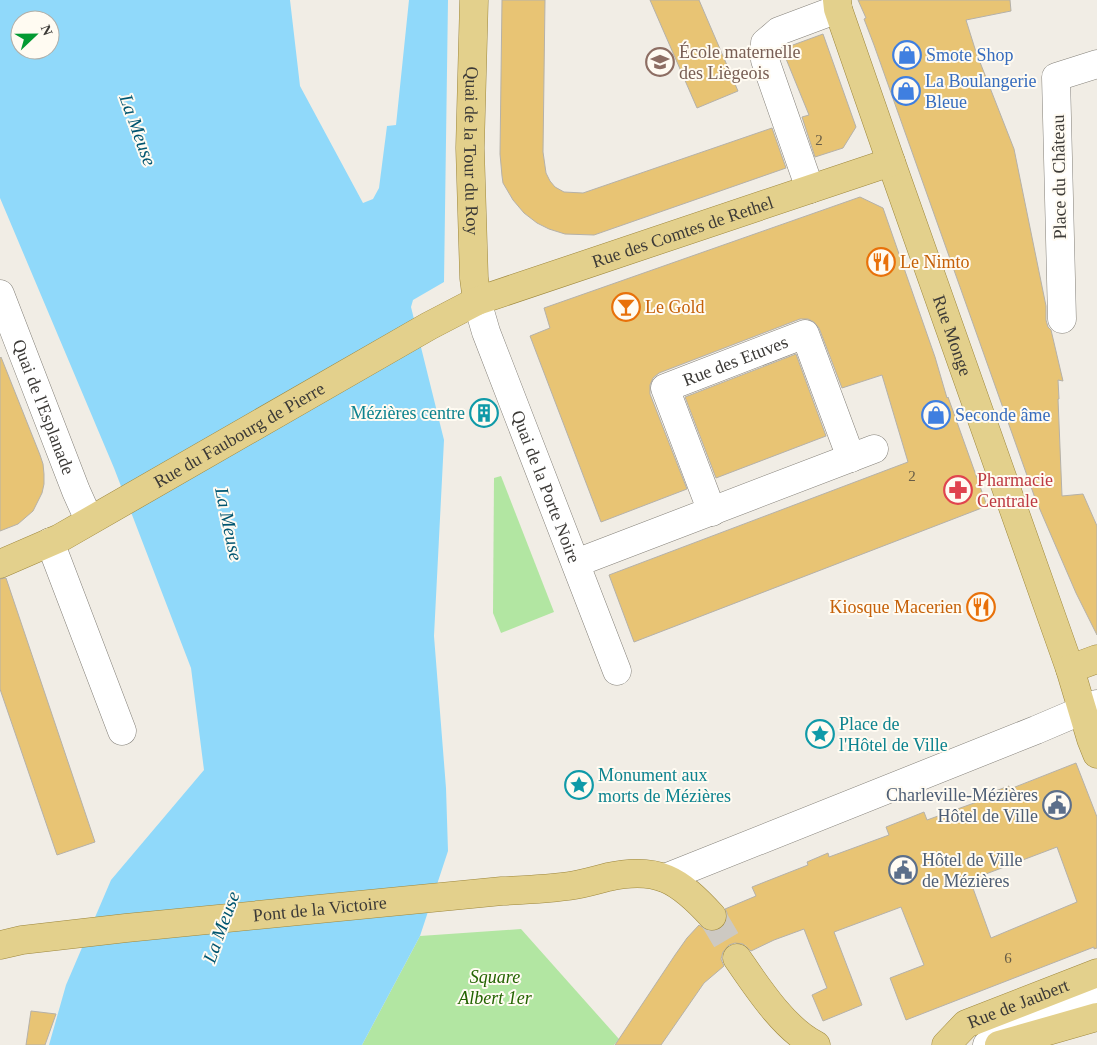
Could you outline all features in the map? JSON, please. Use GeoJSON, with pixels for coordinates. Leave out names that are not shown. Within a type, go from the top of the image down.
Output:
{"type":"FeatureCollection","features":[{"type":"Feature","properties":{"kind":"main road","name":"Quai de la Tour du Roy"},"geometry":{"type":"LineString","coordinates":[[474,0],[470,148],[474,278],[477,302]]}},
{"type":"Feature","properties":{"kind":"main road","name":"Rue Monge"},"geometry":{"type":"LineString","coordinates":[[838,4],[891,162],[1070,669]]}},
{"type":"Feature","properties":{"kind":"main road","name":"Rue des Comtes de Rethel"},"geometry":{"type":"LineString","coordinates":[[477,302],[891,162]]}},
{"type":"Feature","properties":{"kind":"main road","name":"Rue du Faubourg de Pierre"},"geometry":{"type":"LineString","coordinates":[[0,564],[60,538],[429,326],[477,302]]}},
{"type":"Feature","properties":{"kind":"main road"},"geometry":{"type":"LineString","coordinates":[[1097,659],[1070,669],[1090,707],[1097,754]]}},
{"type":"Feature","properties":{"kind":"main road","name":"Pont de la Victoire"},"geometry":{"type":"LineString","coordinates":[[0,945],[22,940],[145,926],[502,891],[558,888],[627,874],[647,874],[673,882]]}},
{"type":"Feature","properties":{"kind":"main road"},"geometry":{"type":"LineString","coordinates":[[673,882],[696,899],[712,916]]}},
{"type":"Feature","properties":{"kind":"main road"},"geometry":{"type":"LineString","coordinates":[[737,958],[789,1025],[816,1045]]}},
{"type":"Feature","properties":{"kind":"main road","name":"Rue de Jaubert"},"geometry":{"type":"LineString","coordinates":[[946,1045],[966,1024],[1097,973]]}},
{"type":"Feature","properties":{"kind":"main road"},"geometry":{"type":"LineString","coordinates":[[999,1045],[1097,1017]]}},
{"type":"Feature","properties":{"kind":"street"},"geometry":{"type":"LineString","coordinates":[[810,189],[765,60],[765,42],[779,31],[838,4]]}},
{"type":"Feature","properties":{"kind":"street","name":"Place du Château"},"geometry":{"type":"LineString","coordinates":[[1062,319],[1056,77],[1097,64]]}},
{"type":"Feature","properties":{"kind":"street","name":"Quai de l'Esplanade"},"geometry":{"type":"LineString","coordinates":[[0,294],[89,520]]}},
{"type":"Feature","properties":{"kind":"street","name":"Quai de la Porte Noire"},"geometry":{"type":"LineString","coordinates":[[477,302],[486,332],[617,671]]}},
{"type":"Feature","properties":{"kind":"street","name":"Rue des Etuves"},"geometry":{"type":"LineString","coordinates":[[576,563],[712,512],[863,454],[805,334],[665,388],[712,512]]}},
{"type":"Feature","properties":{"kind":"street"},"geometry":{"type":"LineString","coordinates":[[50,542],[122,731]]}},
{"type":"Feature","properties":{"kind":"street"},"geometry":{"type":"LineString","coordinates":[[673,882],[700,863],[1090,707]]}},
{"type":"Feature","properties":{"kind":"street"},"geometry":{"type":"LineString","coordinates":[[987,1045],[1020,1021],[1097,994]]}},
{"type":"Feature","properties":{"kind":"green space"},"geometry":{"type":"Polygon","coordinates":[[[501,476],[554,612],[501,633],[493,613],[494,478],[501,476]]]}},
{"type":"Feature","properties":{"kind":"green space","name":"Square Albert 1er"},"geometry":{"type":"Polygon","coordinates":[[[521,929],[619,1039],[614,1045],[362,1045],[420,936],[521,929]]]}},
{"type":"Feature","properties":{"kind":"water","name":"La Meuse"},"geometry":{"type":"Polygon","coordinates":[[[0,0],[290,0],[300,86],[363,203],[373,199],[379,188],[387,126],[396,125],[409,0],[448,0],[444,282],[413,300],[411,307],[444,440],[434,636],[446,788],[448,851],[420,936],[362,1045],[49,1045],[66,985],[111,880],[204,770],[191,668],[114,468],[0,198],[0,0]]]}},
{"type":"Feature","properties":{"kind":"building"},"geometry":{"type":"Polygon","coordinates":[[[502,0],[545,0],[543,152],[546,173],[555,187],[564,192],[583,193],[772,128],[786,168],[594,235],[565,234],[537,223],[524,213],[513,200],[503,183],[500,154],[502,0]]]}},
{"type":"Feature","properties":{"kind":"building"},"geometry":{"type":"Polygon","coordinates":[[[650,0],[699,0],[738,91],[697,108],[650,0]]]}},
{"type":"Feature","properties":{"kind":"building"},"geometry":{"type":"Polygon","coordinates":[[[858,0],[1010,0],[1011,11],[966,20],[976,52],[1014,149],[1046,306],[1046,320],[1051,330],[1063,381],[1058,380],[1062,496],[1083,494],[1097,526],[1097,635],[1076,593],[1035,498],[864,19],[866,18],[858,0]]]}},
{"type":"Feature","properties":{"kind":"building"},"geometry":{"type":"Polygon","coordinates":[[[823,34],[856,127],[843,148],[815,157],[802,117],[809,115],[782,49],[823,34]]]}},
{"type":"Feature","properties":{"kind":"building"},"geometry":{"type":"Polygon","coordinates":[[[860,197],[883,208],[935,357],[947,398],[987,506],[634,642],[609,575],[908,462],[882,375],[842,388],[819,328],[808,319],[800,319],[659,373],[653,378],[650,385],[650,394],[687,489],[601,522],[530,336],[550,328],[544,308],[860,197]]]}},
{"type":"Feature","properties":{"kind":"building"},"geometry":{"type":"Polygon","coordinates":[[[796,354],[826,436],[716,478],[685,397],[796,354]]]}},
{"type":"Feature","properties":{"kind":"building"},"geometry":{"type":"Polygon","coordinates":[[[0,358],[40,455],[43,464],[44,484],[42,493],[33,511],[18,524],[0,531],[0,358]]]}},
{"type":"Feature","properties":{"kind":"building"},"geometry":{"type":"Polygon","coordinates":[[[6,578],[95,842],[57,855],[0,689],[0,579],[6,578]]]}},
{"type":"Feature","properties":{"kind":"building"},"geometry":{"type":"Polygon","coordinates":[[[1076,763],[1097,817],[1097,948],[1094,949],[1094,947],[906,1020],[890,978],[924,965],[901,907],[834,932],[862,1005],[823,1021],[812,995],[827,988],[804,929],[751,951],[743,944],[735,943],[729,945],[723,952],[721,959],[724,966],[704,983],[661,1045],[615,1045],[687,938],[699,925],[708,931],[716,931],[722,928],[727,920],[725,909],[756,896],[752,887],[808,865],[807,862],[828,853],[829,857],[889,835],[886,827],[924,812],[927,820],[988,798],[987,794],[1009,786],[1010,789],[1076,763]],[[1057,847],[970,880],[991,938],[1077,902],[1057,847]]]}},
{"type":"Feature","properties":{"kind":"building"},"geometry":{"type":"Polygon","coordinates":[[[31,1011],[56,1014],[45,1045],[26,1045],[31,1011]]]}},
{"type":"Feature","properties":{"kind":"tunnel"},"geometry":{"type":"LineString","coordinates":[[712,916],[737,958]]}},
{"type":"Feature","properties":{"kind":"place","name":"Smote Shop"},"geometry":{"type":"Point","coordinates":[907,55]}},
{"type":"Feature","properties":{"kind":"place","name":"École maternelle des Liègeois"},"geometry":{"type":"Point","coordinates":[660,62]}},
{"type":"Feature","properties":{"kind":"place","name":"La Boulangerie Bleue"},"geometry":{"type":"Point","coordinates":[906,91]}},
{"type":"Feature","properties":{"kind":"place","name":"Le Nimto"},"geometry":{"type":"Point","coordinates":[881,262]}},
{"type":"Feature","properties":{"kind":"place","name":"Le Gold"},"geometry":{"type":"Point","coordinates":[626,307]}},
{"type":"Feature","properties":{"kind":"place","name":"Mézières centre"},"geometry":{"type":"Point","coordinates":[484,413]}},
{"type":"Feature","properties":{"kind":"place","name":"Seconde âme"},"geometry":{"type":"Point","coordinates":[936,415]}},
{"type":"Feature","properties":{"kind":"place","name":"Pharmacie Centrale"},"geometry":{"type":"Point","coordinates":[958,490]}},
{"type":"Feature","properties":{"kind":"place","name":"Kiosque Macerien"},"geometry":{"type":"Point","coordinates":[981,607]}},
{"type":"Feature","properties":{"kind":"place","name":"Place de l'Hôtel de Ville"},"geometry":{"type":"Point","coordinates":[820,734]}},
{"type":"Feature","properties":{"kind":"place","name":"Monument aux morts de Mézières"},"geometry":{"type":"Point","coordinates":[579,785]}},
{"type":"Feature","properties":{"kind":"place","name":"Charleville-Mézières Hôtel de Ville"},"geometry":{"type":"Point","coordinates":[1057,805]}},
{"type":"Feature","properties":{"kind":"place","name":"Hôtel de Ville de Mézières"},"geometry":{"type":"Point","coordinates":[903,870]}}]}
